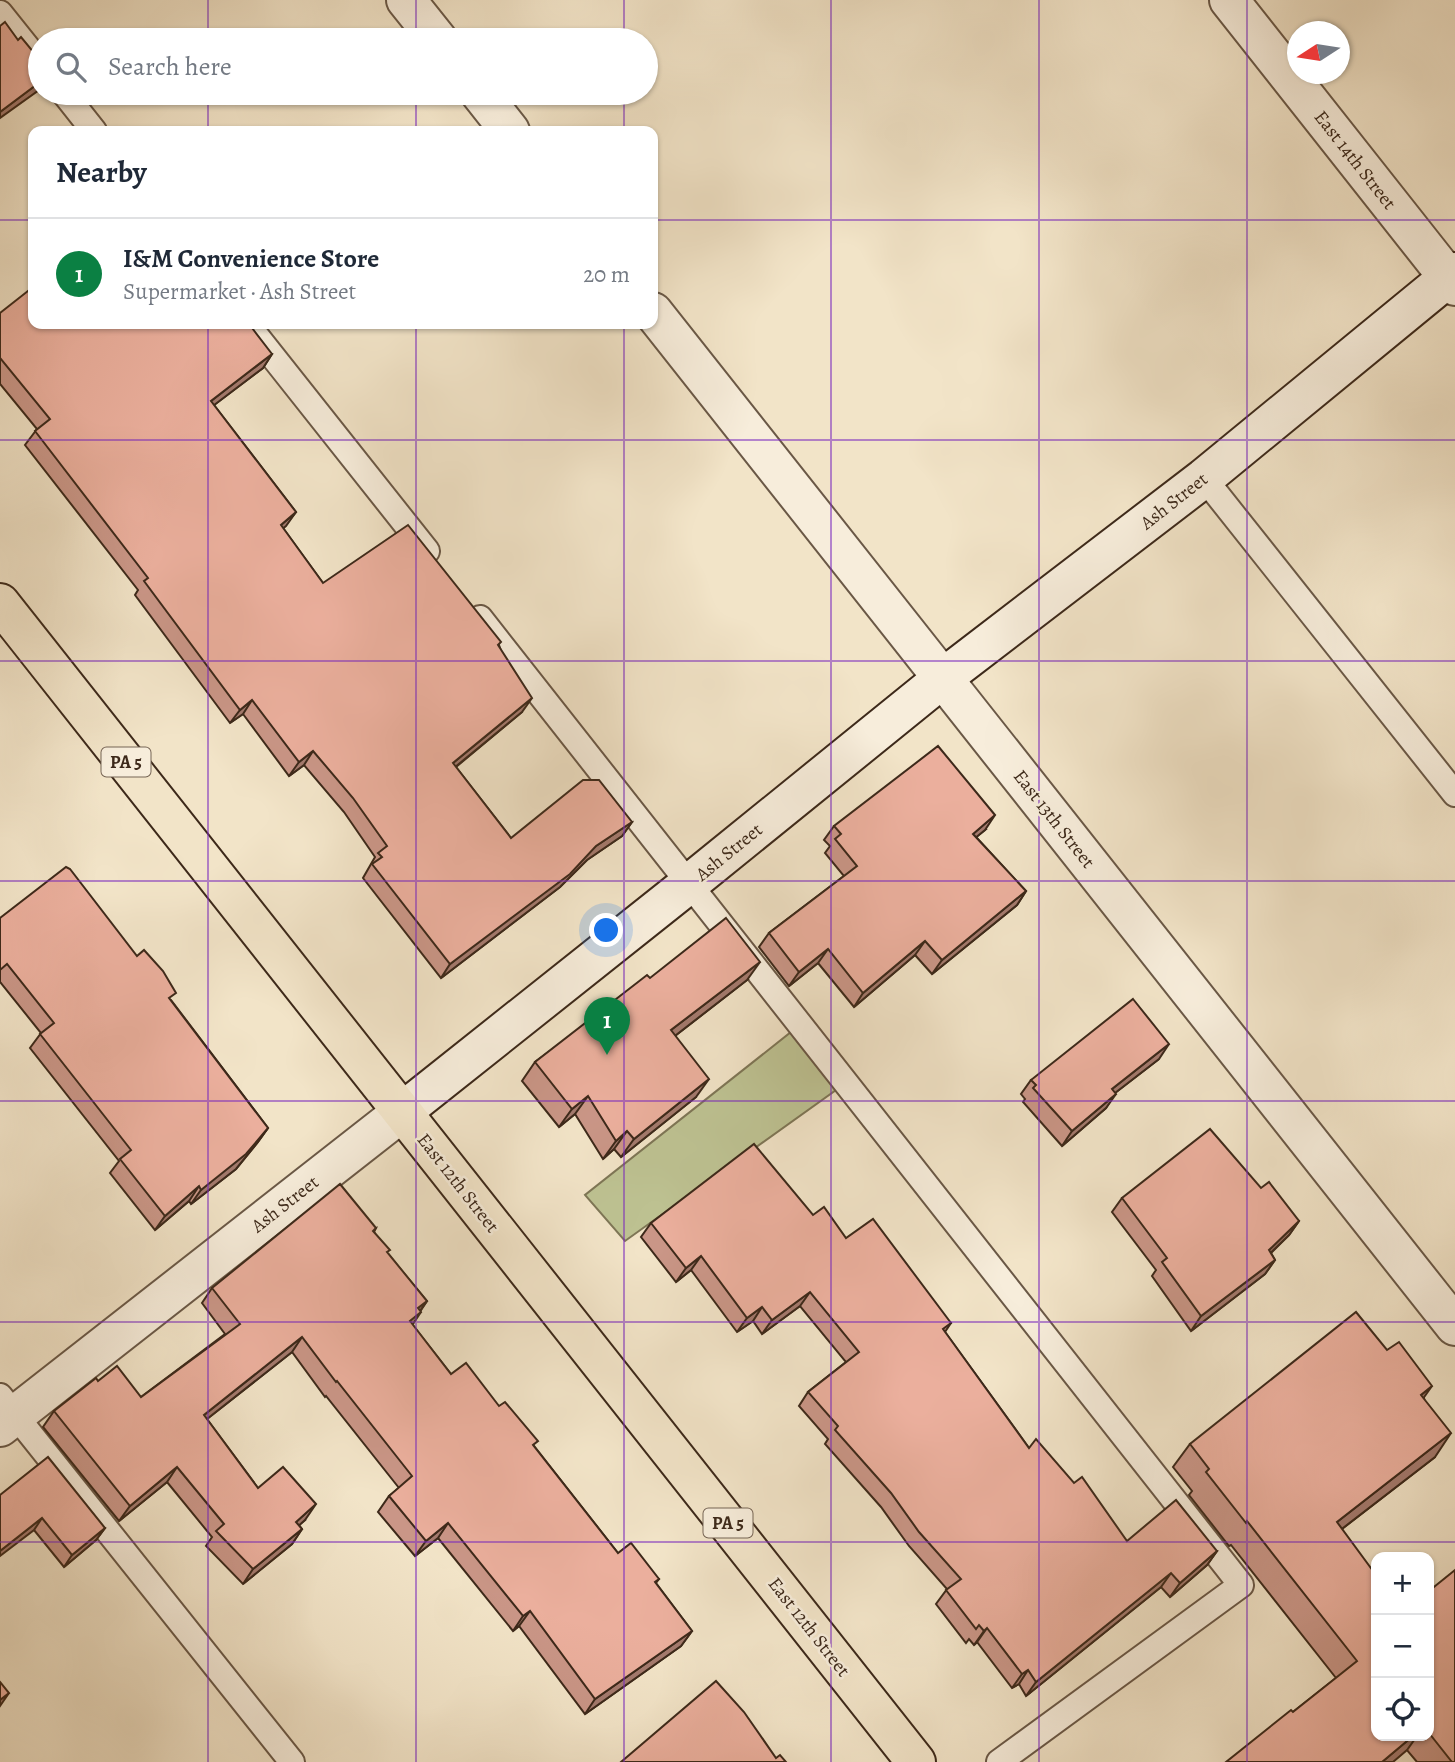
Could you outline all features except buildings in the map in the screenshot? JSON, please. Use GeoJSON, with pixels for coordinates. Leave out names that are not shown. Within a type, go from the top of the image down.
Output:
{"type":"FeatureCollection","features":[{"type":"Feature","properties":{"kind":"main road","name":"East 12th Street"},"geometry":{"type":"LineString","coordinates":[[0,603],[916,1762]]}},
{"type":"Feature","properties":{"kind":"street"},"geometry":{"type":"LineString","coordinates":[[406,0],[428,28]]}},
{"type":"Feature","properties":{"kind":"street","name":"East 14th Street"},"geometry":{"type":"LineString","coordinates":[[1229,0],[1453,279]]}},
{"type":"Feature","properties":{"kind":"street"},"geometry":{"type":"LineString","coordinates":[[489,105],[506,126]]}},
{"type":"Feature","properties":{"kind":"street","name":"Ash Street"},"geometry":{"type":"LineString","coordinates":[[5,1413],[402,1112],[943,678],[1204,478],[1453,279]]}},
{"type":"Feature","properties":{"kind":"street","name":"East 13th Street"},"geometry":{"type":"LineString","coordinates":[[658,318],[1455,1326]]}},
{"type":"Feature","properties":{"kind":"lane"},"geometry":{"type":"LineString","coordinates":[[0,13],[28,48]]}},
{"type":"Feature","properties":{"kind":"lane"},"geometry":{"type":"LineString","coordinates":[[73,105],[90,126]]}},
{"type":"Feature","properties":{"kind":"lane"},"geometry":{"type":"LineString","coordinates":[[251,329],[443,571]]}},
{"type":"Feature","properties":{"kind":"lane"},"geometry":{"type":"LineString","coordinates":[[1204,478],[1455,794]]}},
{"type":"Feature","properties":{"kind":"lane"},"geometry":{"type":"LineString","coordinates":[[468,604],[1241,1586],[999,1762]]}},
{"type":"Feature","properties":{"kind":"lane"},"geometry":{"type":"LineString","coordinates":[[5,1413],[292,1762]]}},
{"type":"Feature","properties":{"kind":"green space"},"geometry":{"type":"Polygon","coordinates":[[[791,1032],[836,1090],[625,1241],[585,1195],[791,1032]]]}},
{"type":"Feature","properties":{"kind":"place","name":"I&M Convenience Store"},"geometry":{"type":"Point","coordinates":[607,1055]}}]}
